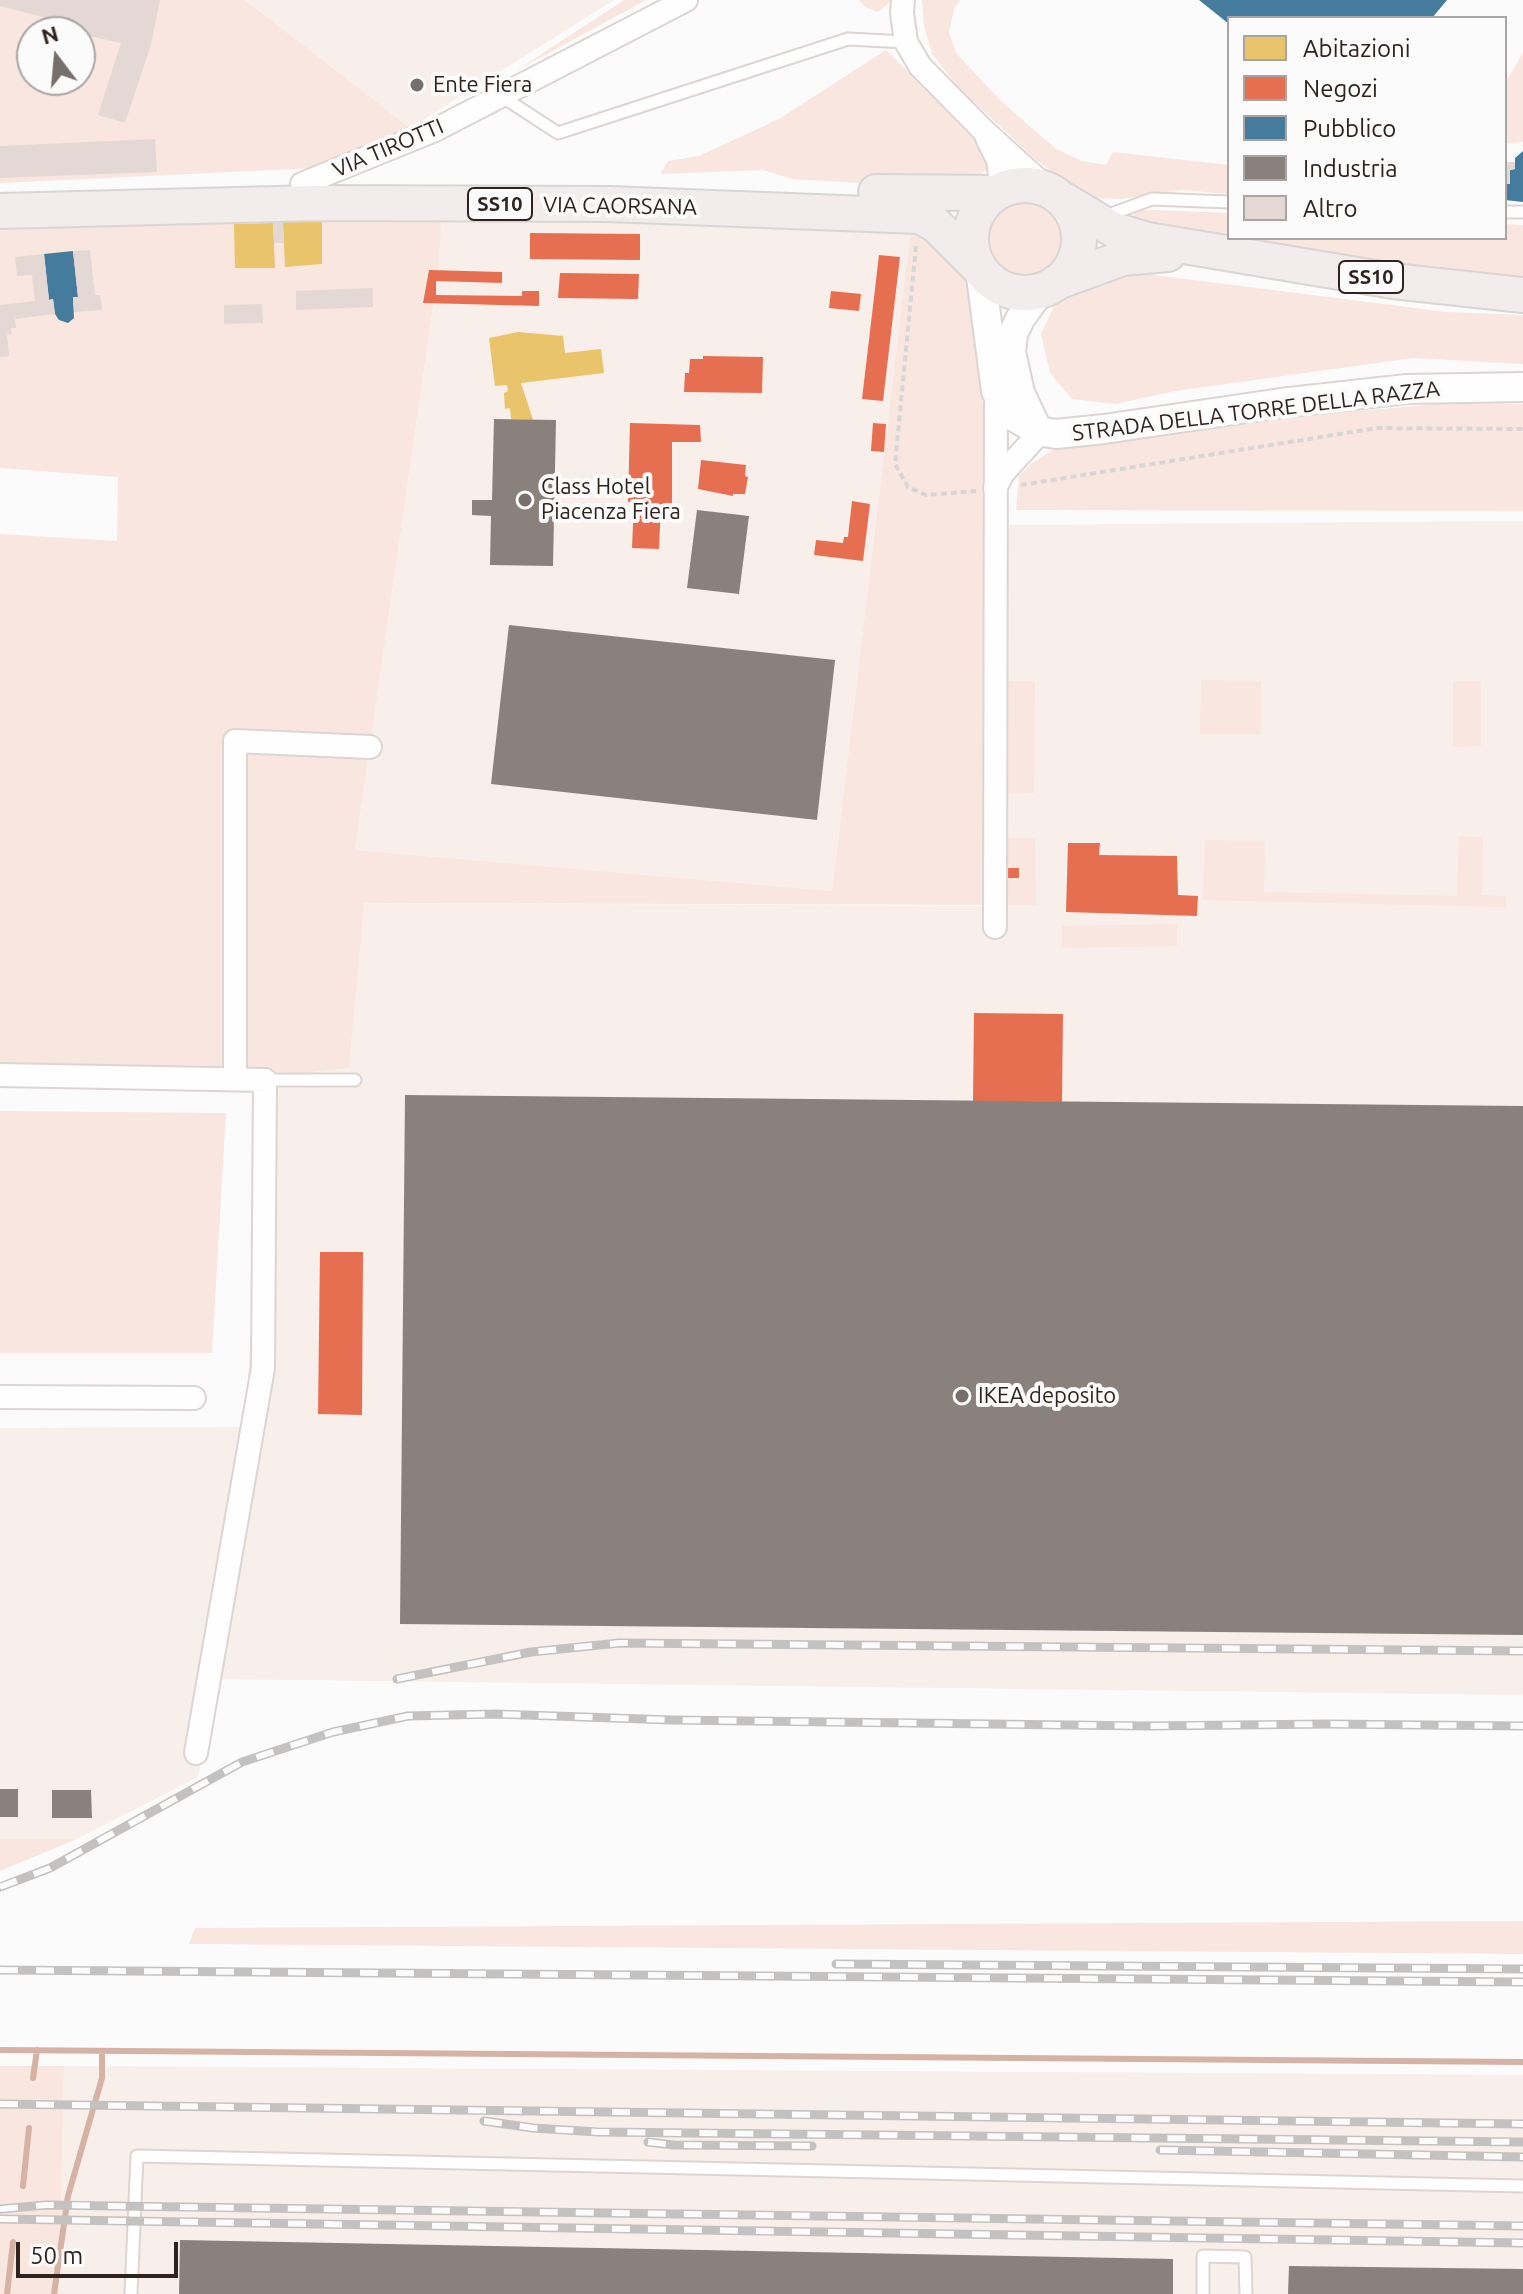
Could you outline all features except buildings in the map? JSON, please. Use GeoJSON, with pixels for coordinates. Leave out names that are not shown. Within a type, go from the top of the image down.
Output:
{"type":"FeatureCollection","features":[{"type":"Feature","properties":{"kind":"main road","name":"VIA CAORSANA"},"geometry":{"type":"LineString","coordinates":[[0,193],[200,185],[611,180],[837,192],[996,193]]}},
{"type":"Feature","properties":{"kind":"main road"},"geometry":{"type":"LineString","coordinates":[[1031,184],[1056,195],[1075,216],[1079,234],[1070,270],[1048,287],[1023,293],[991,281],[980,269],[972,251],[971,236],[978,212],[996,193],[1013,186],[1031,184]]}},
{"type":"Feature","properties":{"kind":"main road","name":"SS10"},"geometry":{"type":"LineString","coordinates":[[1056,195],[1114,230],[1148,240],[1393,281],[1523,295]]}},
{"type":"Feature","properties":{"kind":"main road","name":"VIA CAORSANA"},"geometry":{"type":"LineString","coordinates":[[0,211],[316,203],[609,204],[919,216],[935,224],[980,269]]}},
{"type":"Feature","properties":{"kind":"main road","name":"SS10"},"geometry":{"type":"LineString","coordinates":[[1048,287],[1123,258],[1151,254],[1220,254]]}},
{"type":"Feature","properties":{"kind":"street","name":"VIA TIROTTI"},"geometry":{"type":"LineString","coordinates":[[302,184],[435,130],[686,0]]}},
{"type":"Feature","properties":{"kind":"street"},"geometry":{"type":"LineString","coordinates":[[903,0],[906,42],[920,66],[983,130],[1056,195]]}},
{"type":"Feature","properties":{"kind":"street"},"geometry":{"type":"LineString","coordinates":[[983,130],[998,160],[1000,176],[996,193]]}},
{"type":"Feature","properties":{"kind":"street"},"geometry":{"type":"LineString","coordinates":[[980,269],[996,391],[995,927]]}},
{"type":"Feature","properties":{"kind":"street"},"geometry":{"type":"LineString","coordinates":[[994,489],[1003,473],[1038,431],[1020,393],[1011,352],[1013,334],[1027,307],[1048,287]]}},
{"type":"Feature","properties":{"kind":"street","name":"STRADA DELLA TORRE DELLA RAZZA"},"geometry":{"type":"LineString","coordinates":[[1038,431],[1056,434],[1104,429],[1281,403],[1407,389],[1523,387]]}},
{"type":"Feature","properties":{"kind":"street"},"geometry":{"type":"LineString","coordinates":[[996,391],[1008,413],[1038,431]]}},
{"type":"Feature","properties":{"kind":"street"},"geometry":{"type":"LineString","coordinates":[[235,1078],[235,741],[370,747]]}},
{"type":"Feature","properties":{"kind":"street"},"geometry":{"type":"LineString","coordinates":[[0,1075],[265,1080],[263,1368],[196,1753]]}},
{"type":"Feature","properties":{"kind":"street"},"geometry":{"type":"LineString","coordinates":[[0,1397],[194,1398]]}},
{"type":"Feature","properties":{"kind":"lane"},"geometry":{"type":"LineString","coordinates":[[500,96],[558,133],[848,39],[906,42]]}},
{"type":"Feature","properties":{"kind":"lane"},"geometry":{"type":"LineString","coordinates":[[1094,220],[1152,199],[1227,202]]}},
{"type":"Feature","properties":{"kind":"lane"},"geometry":{"type":"LineString","coordinates":[[265,1080],[355,1080]]}},
{"type":"Feature","properties":{"kind":"lane"},"geometry":{"type":"LineString","coordinates":[[131,2294],[137,2156],[1523,2186]]}},
{"type":"Feature","properties":{"kind":"lane"},"geometry":{"type":"LineString","coordinates":[[1203,2294],[1203,2256],[1245,2257],[1246,2294]]}},
{"type":"Feature","properties":{"kind":"shaded area"},"geometry":{"type":"Polygon","coordinates":[[[0,0],[245,0],[410,128],[314,168],[0,183],[0,0]]]}},
{"type":"Feature","properties":{"kind":"shaded area","name":"Ente Fiera"},"geometry":{"type":"Polygon","coordinates":[[[245,0],[614,0],[410,128],[245,0]]]}},
{"type":"Feature","properties":{"kind":"shaded area"},"geometry":{"type":"Polygon","coordinates":[[[624,0],[646,0],[514,72],[624,0]]]}},
{"type":"Feature","properties":{"kind":"shaded area"},"geometry":{"type":"Polygon","coordinates":[[[859,0],[893,0],[878,12],[865,7],[859,0]]]}},
{"type":"Feature","properties":{"kind":"shaded area"},"geometry":{"type":"Polygon","coordinates":[[[922,0],[960,0],[954,9],[949,32],[956,53],[1000,100],[1056,149],[1082,161],[1106,165],[1113,152],[1227,165],[1227,194],[1181,190],[1121,199],[1088,198],[1036,160],[960,89],[932,54],[924,26],[922,0]]]}},
{"type":"Feature","properties":{"kind":"shaded area"},"geometry":{"type":"Polygon","coordinates":[[[886,50],[979,141],[989,168],[967,183],[912,186],[792,179],[763,170],[660,174],[668,161],[699,156],[779,119],[886,50]]]}},
{"type":"Feature","properties":{"kind":"shaded area"},"geometry":{"type":"Polygon","coordinates":[[[1523,53],[1523,142],[1507,144],[1507,80],[1523,53]]]}},
{"type":"Feature","properties":{"kind":"shaded area"},"geometry":{"type":"Polygon","coordinates":[[[1025,203],[1045,209],[1055,219],[1061,239],[1055,259],[1045,269],[1025,275],[1005,269],[995,259],[989,239],[995,219],[1005,209],[1025,203]]]}},
{"type":"Feature","properties":{"kind":"shaded area"},"geometry":{"type":"Polygon","coordinates":[[[1133,209],[1227,213],[1227,235],[1134,218],[1133,209]]]}},
{"type":"Feature","properties":{"kind":"shaded area"},"geometry":{"type":"Polygon","coordinates":[[[442,211],[912,219],[832,891],[355,850],[439,265],[442,211]]]}},
{"type":"Feature","properties":{"kind":"shaded area"},"geometry":{"type":"Polygon","coordinates":[[[442,211],[439,265],[355,850],[832,891],[912,219],[964,270],[976,336],[995,525],[996,681],[1035,681],[1034,793],[995,794],[995,838],[1035,838],[1036,905],[364,903],[349,1068],[266,1077],[0,1075],[0,534],[117,541],[118,477],[0,468],[0,213],[442,211]]]}},
{"type":"Feature","properties":{"kind":"shaded area"},"geometry":{"type":"Polygon","coordinates":[[[1507,224],[1523,225],[1523,278],[1410,268],[1256,240],[1507,240],[1507,224]]]}},
{"type":"Feature","properties":{"kind":"shaded area"},"geometry":{"type":"Polygon","coordinates":[[[1130,272],[1447,312],[1523,315],[1523,364],[1413,358],[1176,391],[1115,404],[1072,399],[1050,373],[1041,334],[1056,302],[1083,286],[1130,272]]]}},
{"type":"Feature","properties":{"kind":"shaded area"},"geometry":{"type":"Polygon","coordinates":[[[1448,403],[1523,404],[1523,511],[1016,510],[1019,476],[1032,463],[1066,442],[1233,422],[1448,403]]]}},
{"type":"Feature","properties":{"kind":"shaded area"},"geometry":{"type":"Polygon","coordinates":[[[1523,521],[1523,1695],[215,1679],[198,1777],[77,1839],[0,1839],[0,1428],[245,1427],[266,1077],[349,1068],[363,903],[992,906],[995,525],[1523,521]]]}},
{"type":"Feature","properties":{"kind":"shaded area"},"geometry":{"type":"Polygon","coordinates":[[[1201,680],[1261,681],[1261,734],[1200,734],[1201,680]]]}},
{"type":"Feature","properties":{"kind":"shaded area"},"geometry":{"type":"Polygon","coordinates":[[[1453,681],[1481,681],[1481,746],[1453,747],[1453,681]]]}},
{"type":"Feature","properties":{"kind":"shaded area"},"geometry":{"type":"Polygon","coordinates":[[[1459,836],[1483,837],[1482,895],[1506,896],[1506,907],[1203,900],[1205,840],[1265,841],[1264,892],[1457,896],[1459,836]]]}},
{"type":"Feature","properties":{"kind":"shaded area"},"geometry":{"type":"Polygon","coordinates":[[[1177,924],[1177,946],[1062,948],[1062,926],[1177,924]]]}},
{"type":"Feature","properties":{"kind":"shaded area"},"geometry":{"type":"Polygon","coordinates":[[[0,1111],[226,1113],[212,1353],[0,1353],[0,1111]]]}},
{"type":"Feature","properties":{"kind":"shaded area"},"geometry":{"type":"Polygon","coordinates":[[[0,1839],[77,1839],[0,1871],[0,1839]]]}},
{"type":"Feature","properties":{"kind":"shaded area"},"geometry":{"type":"Polygon","coordinates":[[[1523,1921],[1523,1954],[189,1944],[195,1928],[1523,1921]]]}},
{"type":"Feature","properties":{"kind":"shaded area"},"geometry":{"type":"Polygon","coordinates":[[[0,2066],[64,2066],[59,2294],[0,2294],[0,2066]]]}},
{"type":"Feature","properties":{"kind":"shaded area"},"geometry":{"type":"Polygon","coordinates":[[[64,2066],[1523,2075],[1523,2294],[59,2294],[64,2066]]]}},
{"type":"Feature","properties":{"kind":"waterway"},"geometry":{"type":"LineString","coordinates":[[0,2050],[1523,2062]]}},
{"type":"Feature","properties":{"kind":"waterway"},"geometry":{"type":"LineString","coordinates":[[33,2078],[37,2050]]}},
{"type":"Feature","properties":{"kind":"waterway"},"geometry":{"type":"LineString","coordinates":[[54,2294],[68,2196],[102,2078],[102,2051]]}},
{"type":"Feature","properties":{"kind":"waterway"},"geometry":{"type":"LineString","coordinates":[[23,2186],[29,2128]]}},
{"type":"Feature","properties":{"kind":"waterway"},"geometry":{"type":"LineString","coordinates":[[7,2294],[13,2242]]}},
{"type":"Feature","properties":{"kind":"railway"},"geometry":{"type":"LineString","coordinates":[[397,1679],[531,1652],[619,1643],[1523,1651]]}},
{"type":"Feature","properties":{"kind":"railway"},"geometry":{"type":"LineString","coordinates":[[0,1887],[50,1868],[242,1762],[333,1732],[408,1716],[495,1714],[672,1720],[1148,1726],[1523,1726]]}},
{"type":"Feature","properties":{"kind":"railway"},"geometry":{"type":"LineString","coordinates":[[836,1964],[1523,1969]]}},
{"type":"Feature","properties":{"kind":"railway"},"geometry":{"type":"LineString","coordinates":[[0,1970],[1523,1982]]}},
{"type":"Feature","properties":{"kind":"railway"},"geometry":{"type":"LineString","coordinates":[[0,2104],[1523,2124]]}},
{"type":"Feature","properties":{"kind":"railway"},"geometry":{"type":"LineString","coordinates":[[484,2121],[598,2132],[1523,2142]]}},
{"type":"Feature","properties":{"kind":"railway"},"geometry":{"type":"LineString","coordinates":[[648,2142],[812,2146]]}},
{"type":"Feature","properties":{"kind":"railway"},"geometry":{"type":"LineString","coordinates":[[1160,2150],[1523,2157]]}},
{"type":"Feature","properties":{"kind":"railway"},"geometry":{"type":"LineString","coordinates":[[0,2209],[46,2205],[1523,2226]]}},
{"type":"Feature","properties":{"kind":"railway"},"geometry":{"type":"LineString","coordinates":[[0,2219],[1523,2243]]}},
{"type":"Feature","properties":{"kind":"place","name":"Ente Fiera"},"geometry":{"type":"Point","coordinates":[417,85]}},
{"type":"Feature","properties":{"kind":"place","name":"Class Hotel Piacenza Fiera"},"geometry":{"type":"Point","coordinates":[525,500]}},
{"type":"Feature","properties":{"kind":"place","name":"IKEA deposito"},"geometry":{"type":"Point","coordinates":[962,1396]}}]}
